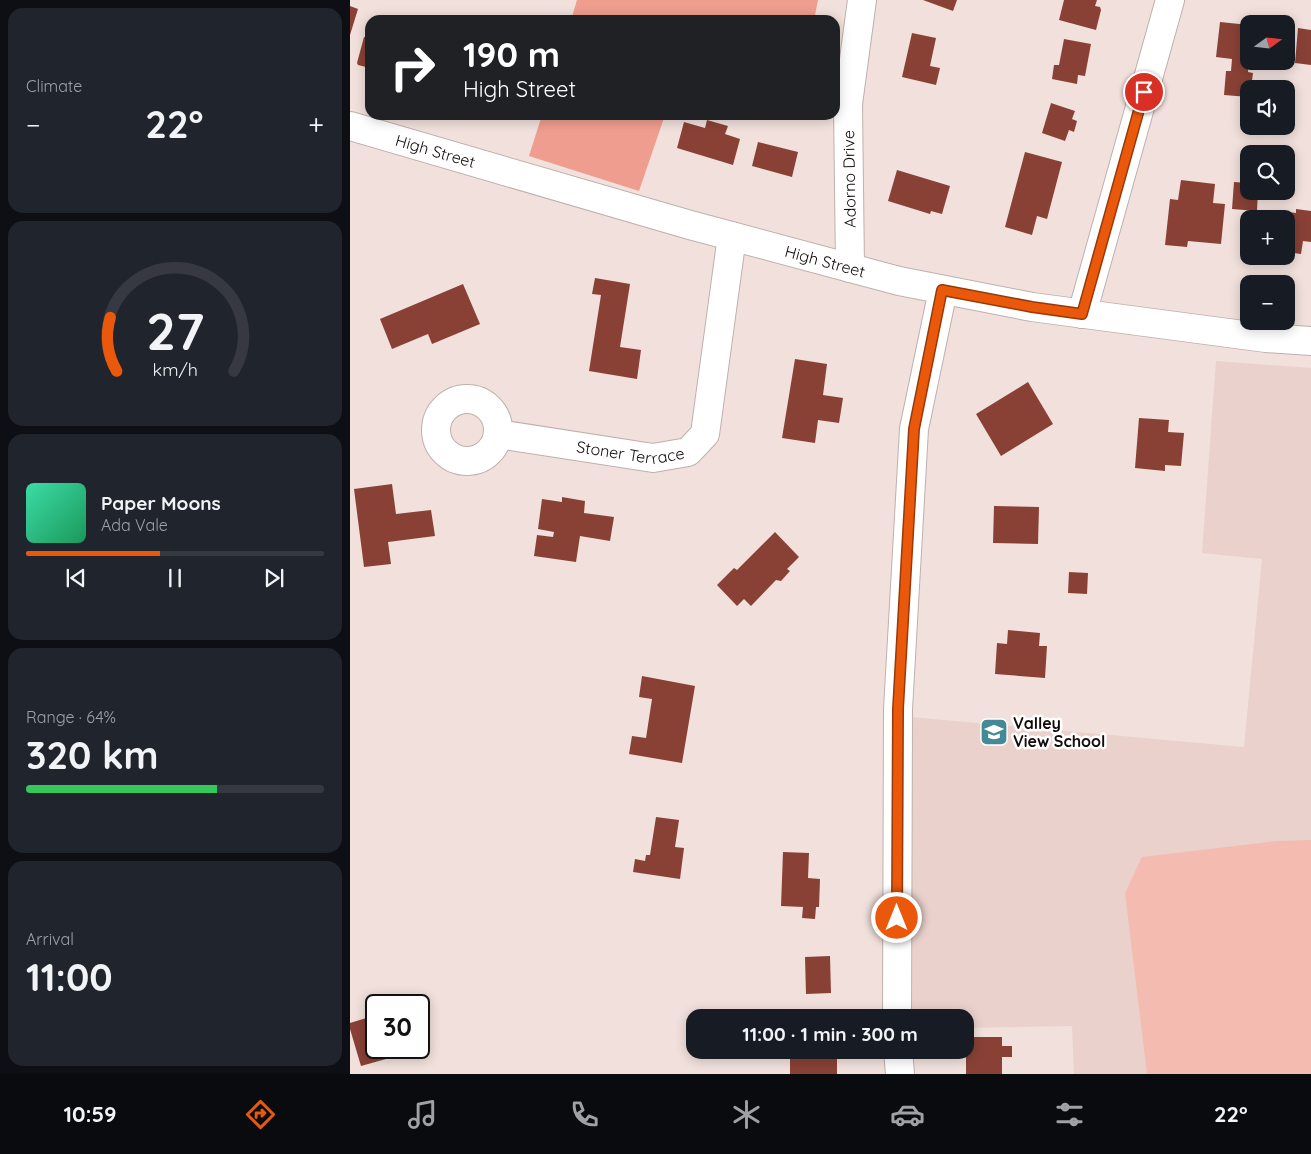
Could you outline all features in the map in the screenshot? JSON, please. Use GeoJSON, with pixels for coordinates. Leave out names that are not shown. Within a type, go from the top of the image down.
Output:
{"type":"FeatureCollection","features":[{"type":"Feature","properties":{"kind":"street","name":"Adorno Drive"},"geometry":{"type":"LineString","coordinates":[[850,268],[848,104],[862,0]]}},
{"type":"Feature","properties":{"kind":"street"},"geometry":{"type":"LineString","coordinates":[[1082,314],[1170,0]]}},
{"type":"Feature","properties":{"kind":"street","name":"High Street"},"geometry":{"type":"LineString","coordinates":[[350,126],[732,236],[899,281],[1032,307],[1266,338],[1311,341]]}},
{"type":"Feature","properties":{"kind":"street","name":"Stoner Terrace"},"geometry":{"type":"LineString","coordinates":[[498,434],[653,458],[688,452],[704,434],[732,236]]}},
{"type":"Feature","properties":{"kind":"street"},"geometry":{"type":"LineString","coordinates":[[897,1009],[898,709],[913,439],[942,290]]}},
{"type":"Feature","properties":{"kind":"street"},"geometry":{"type":"LineString","coordinates":[[899,1059],[900,1074]]}},
{"type":"Feature","properties":{"kind":"shaded area"},"geometry":{"type":"Polygon","coordinates":[[[577,0],[818,0],[815,15],[572,15],[577,0]]]}},
{"type":"Feature","properties":{"kind":"shaded area"},"geometry":{"type":"Polygon","coordinates":[[[540,120],[663,120],[639,191],[529,156],[540,120]]]}},
{"type":"Feature","properties":{"kind":"shaded area","name":"Valley View School"},"geometry":{"type":"Polygon","coordinates":[[[1216,361],[1311,368],[1311,1074],[1074,1074],[1072,1026],[974,1028],[974,1009],[912,1009],[911,717],[1244,747],[1262,559],[1202,553],[1216,361]]]}},
{"type":"Feature","properties":{"kind":"shaded area"},"geometry":{"type":"Polygon","coordinates":[[[1311,840],[1311,1074],[1147,1074],[1125,893],[1142,857],[1276,841],[1311,840]]]}},
{"type":"Feature","properties":{"kind":"building"},"geometry":{"type":"Polygon","coordinates":[[[923,0],[957,0],[953,11],[923,0]]]}},
{"type":"Feature","properties":{"kind":"building"},"geometry":{"type":"Polygon","coordinates":[[[1064,0],[1097,0],[1095,6],[1100,7],[1101,10],[1096,30],[1059,20],[1064,0]]]}},
{"type":"Feature","properties":{"kind":"building"},"geometry":{"type":"Polygon","coordinates":[[[350,6],[358,9],[350,35],[350,6]]]}},
{"type":"Feature","properties":{"kind":"building"},"geometry":{"type":"Polygon","coordinates":[[[1220,22],[1240,24],[1240,70],[1248,70],[1248,72],[1253,73],[1252,80],[1240,80],[1240,96],[1224,95],[1226,71],[1231,71],[1232,59],[1216,57],[1220,22]]]}},
{"type":"Feature","properties":{"kind":"building"},"geometry":{"type":"Polygon","coordinates":[[[1298,28],[1311,30],[1311,65],[1295,63],[1298,28]]]}},
{"type":"Feature","properties":{"kind":"building"},"geometry":{"type":"Polygon","coordinates":[[[912,33],[936,38],[930,66],[940,68],[936,85],[902,77],[912,33]]]}},
{"type":"Feature","properties":{"kind":"building"},"geometry":{"type":"Polygon","coordinates":[[[364,37],[365,37],[365,67],[357,63],[364,37]]]}},
{"type":"Feature","properties":{"kind":"building"},"geometry":{"type":"Polygon","coordinates":[[[1064,39],[1091,44],[1085,76],[1078,75],[1077,84],[1052,79],[1054,65],[1059,65],[1064,39]]]}},
{"type":"Feature","properties":{"kind":"building"},"geometry":{"type":"Polygon","coordinates":[[[1051,103],[1075,111],[1072,119],[1077,121],[1074,132],[1069,130],[1065,141],[1042,133],[1051,103]]]}},
{"type":"Feature","properties":{"kind":"building"},"geometry":{"type":"Polygon","coordinates":[[[707,120],[728,126],[725,134],[740,139],[733,165],[677,148],[684,122],[705,128],[707,120]]]}},
{"type":"Feature","properties":{"kind":"building"},"geometry":{"type":"Polygon","coordinates":[[[758,142],[798,152],[792,177],[752,166],[758,142]]]}},
{"type":"Feature","properties":{"kind":"building"},"geometry":{"type":"Polygon","coordinates":[[[1025,152],[1062,162],[1047,219],[1037,216],[1032,235],[1005,227],[1025,152]]]}},
{"type":"Feature","properties":{"kind":"building"},"geometry":{"type":"Polygon","coordinates":[[[897,170],[950,186],[942,214],[931,211],[930,214],[888,201],[897,170]]]}},
{"type":"Feature","properties":{"kind":"building"},"geometry":{"type":"Polygon","coordinates":[[[1181,180],[1215,184],[1213,203],[1225,204],[1221,244],[1188,241],[1187,247],[1165,245],[1170,199],[1178,200],[1181,180]]]}},
{"type":"Feature","properties":{"kind":"building"},"geometry":{"type":"Polygon","coordinates":[[[1234,182],[1240,182],[1240,200],[1258,200],[1257,210],[1232,209],[1234,182]]]}},
{"type":"Feature","properties":{"kind":"building"},"geometry":{"type":"Polygon","coordinates":[[[1296,209],[1311,211],[1311,242],[1303,241],[1301,254],[1295,253],[1296,209]]]}},
{"type":"Feature","properties":{"kind":"building"},"geometry":{"type":"Polygon","coordinates":[[[595,278],[630,284],[620,347],[641,350],[637,379],[589,371],[601,295],[592,294],[595,278]]]}},
{"type":"Feature","properties":{"kind":"building"},"geometry":{"type":"Polygon","coordinates":[[[463,284],[480,324],[432,344],[428,334],[392,349],[380,319],[463,284]]]}},
{"type":"Feature","properties":{"kind":"building"},"geometry":{"type":"Polygon","coordinates":[[[795,359],[827,364],[823,395],[843,398],[839,423],[818,420],[815,443],[782,438],[795,359]]]}},
{"type":"Feature","properties":{"kind":"building"},"geometry":{"type":"Polygon","coordinates":[[[1028,382],[1053,424],[1001,456],[976,414],[1028,382]]]}},
{"type":"Feature","properties":{"kind":"building"},"geometry":{"type":"Polygon","coordinates":[[[1139,418],[1169,420],[1168,432],[1184,433],[1181,466],[1165,465],[1165,471],[1135,468],[1139,418]]]}},
{"type":"Feature","properties":{"kind":"building"},"geometry":{"type":"Polygon","coordinates":[[[392,484],[396,514],[431,510],[435,536],[388,542],[391,564],[364,567],[354,489],[392,484]]]}},
{"type":"Feature","properties":{"kind":"building"},"geometry":{"type":"Polygon","coordinates":[[[562,497],[585,501],[584,513],[614,517],[610,541],[580,536],[576,562],[534,556],[537,535],[553,537],[554,532],[538,529],[542,499],[562,502],[562,497]]]}},
{"type":"Feature","properties":{"kind":"building"},"geometry":{"type":"Polygon","coordinates":[[[994,506],[1039,507],[1038,544],[993,543],[994,506]]]}},
{"type":"Feature","properties":{"kind":"building"},"geometry":{"type":"Polygon","coordinates":[[[775,532],[799,557],[787,569],[790,571],[781,581],[776,580],[751,606],[744,599],[737,606],[717,585],[734,568],[737,570],[775,532]]]}},
{"type":"Feature","properties":{"kind":"building"},"geometry":{"type":"Polygon","coordinates":[[[1069,572],[1088,573],[1087,594],[1068,593],[1069,572]]]}},
{"type":"Feature","properties":{"kind":"building"},"geometry":{"type":"Polygon","coordinates":[[[1008,630],[1040,633],[1039,646],[1047,646],[1045,678],[995,674],[997,643],[1007,644],[1008,630]]]}},
{"type":"Feature","properties":{"kind":"building"},"geometry":{"type":"Polygon","coordinates":[[[642,676],[695,686],[682,763],[629,754],[632,736],[646,738],[652,699],[639,697],[642,676]]]}},
{"type":"Feature","properties":{"kind":"building"},"geometry":{"type":"Polygon","coordinates":[[[656,817],[679,820],[675,847],[684,848],[680,879],[633,872],[635,859],[645,861],[646,855],[650,855],[656,817]]]}},
{"type":"Feature","properties":{"kind":"building"},"geometry":{"type":"Polygon","coordinates":[[[783,852],[809,853],[808,878],[820,879],[819,907],[816,907],[815,919],[802,918],[803,907],[781,906],[783,852]]]}},
{"type":"Feature","properties":{"kind":"building"},"geometry":{"type":"Polygon","coordinates":[[[830,956],[831,993],[806,994],[805,957],[830,956]]]}},
{"type":"Feature","properties":{"kind":"building"},"geometry":{"type":"Polygon","coordinates":[[[365,1018],[365,1059],[386,1059],[361,1066],[350,1023],[365,1018]]]}},
{"type":"Feature","properties":{"kind":"building"},"geometry":{"type":"Polygon","coordinates":[[[974,1037],[1002,1037],[1002,1046],[1012,1046],[1012,1057],[1002,1057],[1002,1074],[966,1074],[966,1059],[974,1059],[974,1037]]]}},
{"type":"Feature","properties":{"kind":"building"},"geometry":{"type":"Polygon","coordinates":[[[790,1059],[837,1059],[837,1074],[790,1074],[790,1059]]]}},
{"type":"Feature","properties":{"kind":"place","name":"Valley View School"},"geometry":{"type":"Point","coordinates":[994,732]}},
{"type":"Feature","properties":{"kind":"route"},"geometry":{"type":"LineString","coordinates":[[897,918],[898,709],[914,429],[942,290],[1032,307],[1082,314],[1144,92]]}}]}
